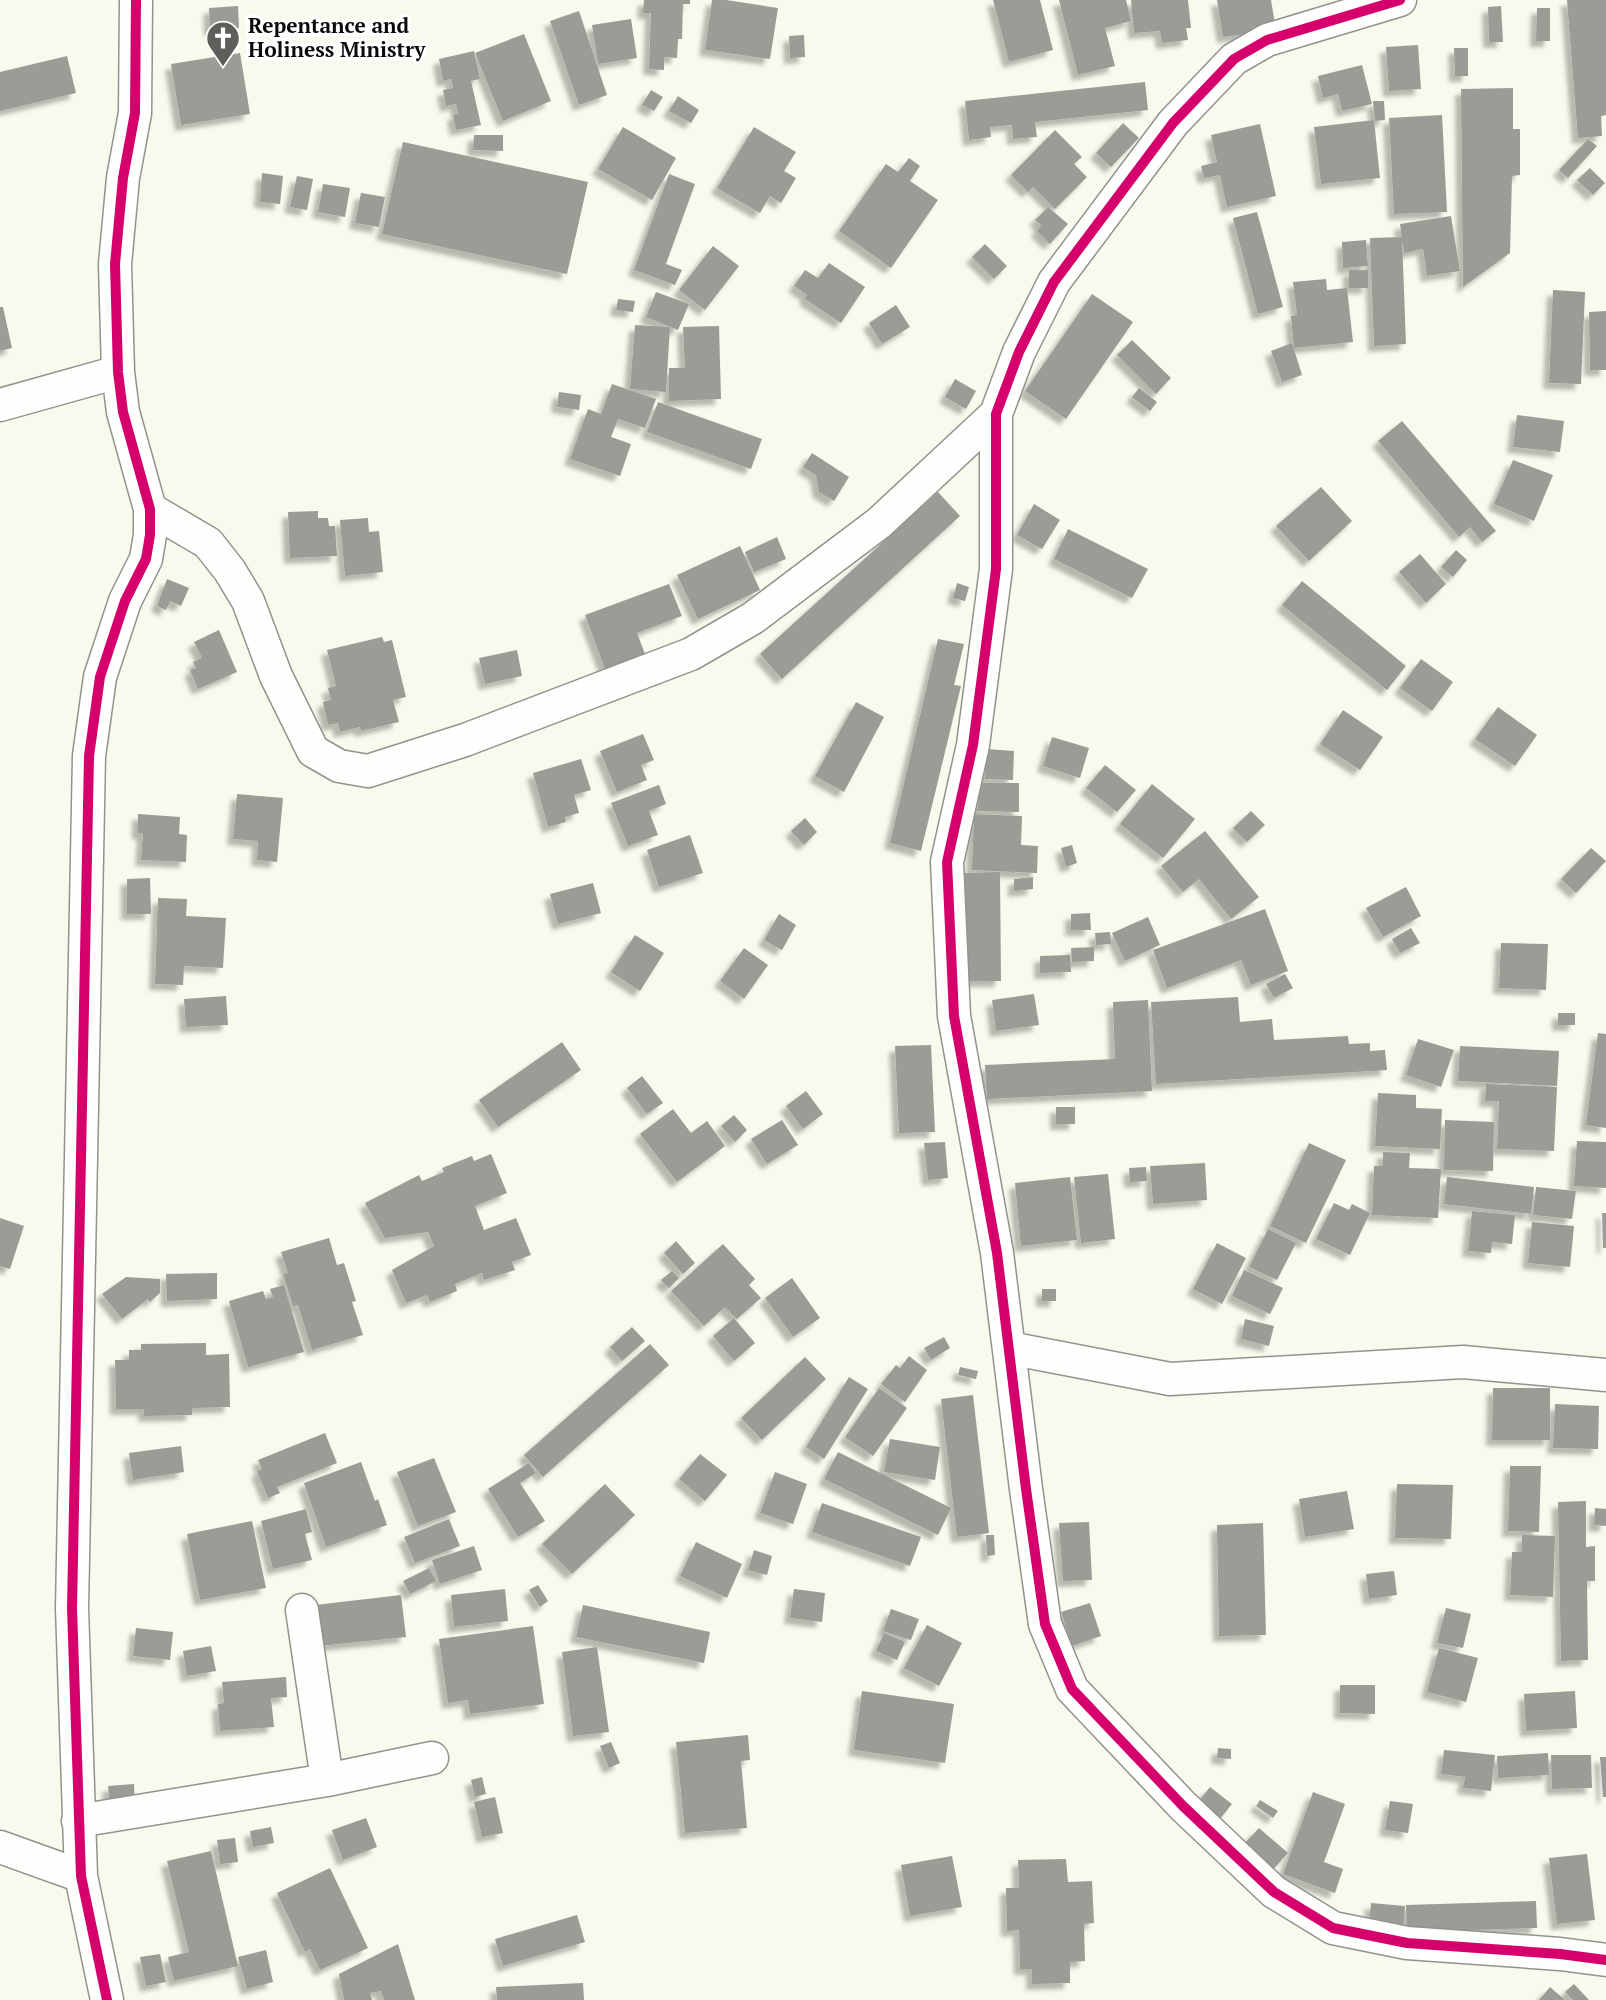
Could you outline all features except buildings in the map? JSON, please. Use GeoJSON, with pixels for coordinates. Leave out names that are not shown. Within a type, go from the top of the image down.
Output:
{"type":"FeatureCollection","features":[{"type":"Feature","properties":{"kind":"street"},"geometry":{"type":"LineString","coordinates":[[107,2000],[81,1876],[72,1608],[89,756],[100,677],[125,601],[146,559],[150,535],[150,509],[123,412],[118,372],[115,264],[123,178],[135,113],[136,0]]}},
{"type":"Feature","properties":{"kind":"street"},"geometry":{"type":"LineString","coordinates":[[1400,0],[1267,40],[1234,59],[1173,123],[1054,282],[1019,352],[996,414],[996,569],[973,745],[947,862],[954,1016],[997,1253],[1045,1624],[1072,1689],[1183,1806],[1274,1892],[1333,1928],[1407,1943],[1606,1960]]}},
{"type":"Feature","properties":{"kind":"street"},"geometry":{"type":"LineString","coordinates":[[0,405],[118,372]]}},
{"type":"Feature","properties":{"kind":"street"},"geometry":{"type":"LineString","coordinates":[[150,509],[208,543],[230,571],[248,601],[276,676],[313,751],[339,766],[368,771],[477,736],[691,654],[753,618],[879,523],[996,414]]}},
{"type":"Feature","properties":{"kind":"street"},"geometry":{"type":"LineString","coordinates":[[1009,1348],[1170,1379],[1463,1362],[1606,1376]]}},
{"type":"Feature","properties":{"kind":"street"},"geometry":{"type":"LineString","coordinates":[[302,1610],[327,1780]]}},
{"type":"Feature","properties":{"kind":"street"},"geometry":{"type":"LineString","coordinates":[[78,1821],[327,1780],[432,1758]]}},
{"type":"Feature","properties":{"kind":"street"},"geometry":{"type":"LineString","coordinates":[[0,1847],[81,1876]]}},
{"type":"Feature","properties":{"kind":"cycle path"},"geometry":{"type":"LineString","coordinates":[[107,2000],[81,1876],[72,1608],[89,756],[100,677],[125,601],[146,559],[150,535],[150,509],[123,412],[118,372],[115,264],[123,178],[135,113],[136,0]]}},
{"type":"Feature","properties":{"kind":"cycle path"},"geometry":{"type":"LineString","coordinates":[[1400,0],[1267,40],[1234,59],[1173,123],[1054,282],[1019,352],[996,414],[996,569],[973,745],[947,862],[954,1016],[997,1253],[1045,1624],[1072,1689],[1183,1806],[1274,1892],[1333,1928],[1407,1943],[1606,1960]]}},
{"type":"Feature","properties":{"kind":"place","name":"Repentance and Holiness Ministry"},"geometry":{"type":"Point","coordinates":[223,68]}}]}
